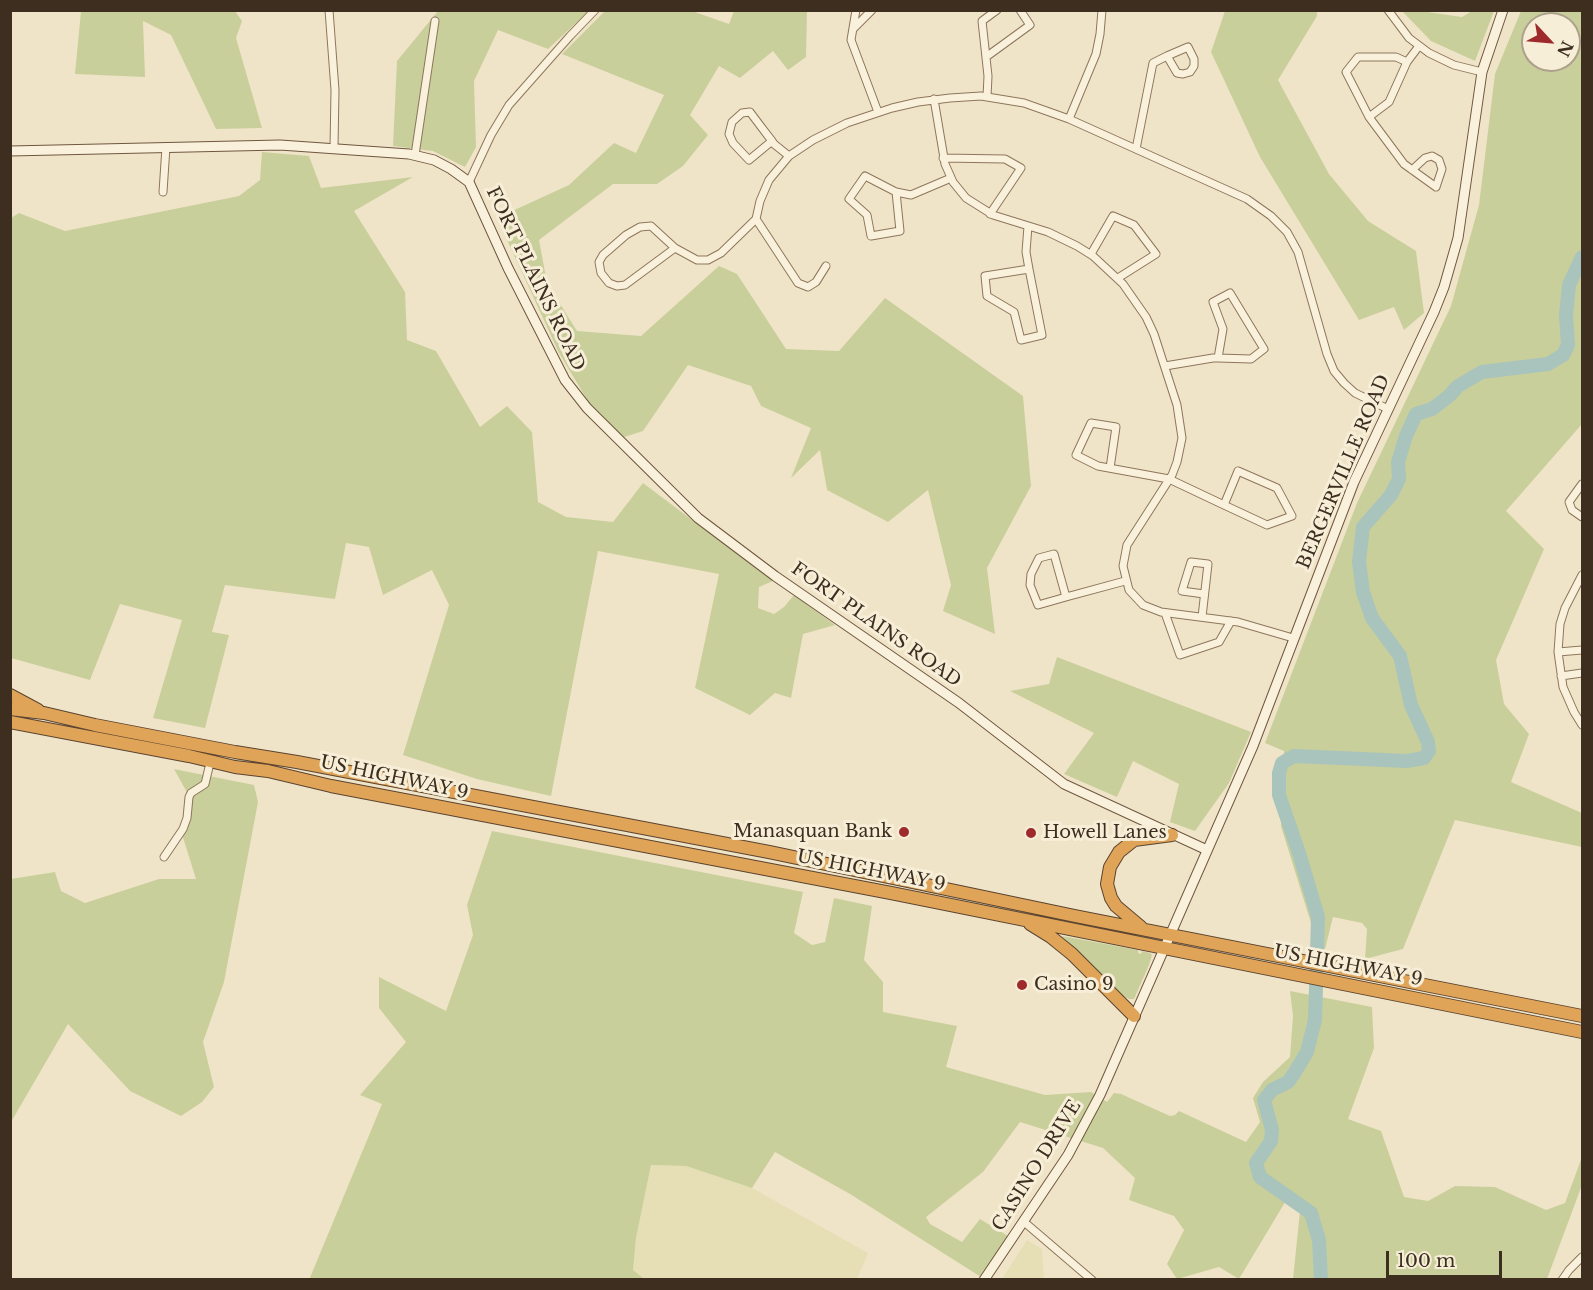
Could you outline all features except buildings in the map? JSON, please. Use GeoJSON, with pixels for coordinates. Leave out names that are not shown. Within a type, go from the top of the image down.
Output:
{"type":"FeatureCollection","features":[{"type":"Feature","properties":{"kind":"highway"},"geometry":{"type":"LineString","coordinates":[[10,695],[44,713]]}},
{"type":"Feature","properties":{"kind":"highway","name":"US HIGHWAY 9"},"geometry":{"type":"LineString","coordinates":[[10,709],[44,713],[95,725],[758,850],[1145,930],[1582,1016]]}},
{"type":"Feature","properties":{"kind":"highway","name":"US HIGHWAY 9"},"geometry":{"type":"LineString","coordinates":[[10,722],[189,756],[210,763],[308,779],[331,786],[1286,971],[1582,1032]]}},
{"type":"Feature","properties":{"kind":"highway"},"geometry":{"type":"LineString","coordinates":[[1145,930],[1116,906],[1111,898],[1107,884],[1110,867],[1119,852],[1134,840],[1172,835]]}},
{"type":"Feature","properties":{"kind":"highway"},"geometry":{"type":"LineString","coordinates":[[1022,919],[1051,937],[1072,954],[1134,1016]]}},
{"type":"Feature","properties":{"kind":"street"},"geometry":{"type":"LineString","coordinates":[[329,10],[335,90],[334,148]]}},
{"type":"Feature","properties":{"kind":"street"},"geometry":{"type":"LineString","coordinates":[[469,182],[490,135],[509,105],[595,10]]}},
{"type":"Feature","properties":{"kind":"street"},"geometry":{"type":"LineString","coordinates":[[856,10],[851,40],[878,112]]}},
{"type":"Feature","properties":{"kind":"street"},"geometry":{"type":"LineString","coordinates":[[853,29],[872,10]]}},
{"type":"Feature","properties":{"kind":"street"},"geometry":{"type":"LineString","coordinates":[[987,97],[982,21],[997,10]]}},
{"type":"Feature","properties":{"kind":"street"},"geometry":{"type":"LineString","coordinates":[[986,57],[1030,24],[1020,10]]}},
{"type":"Feature","properties":{"kind":"street"},"geometry":{"type":"LineString","coordinates":[[1069,119],[1096,54],[1102,10]]}},
{"type":"Feature","properties":{"kind":"street"},"geometry":{"type":"LineString","coordinates":[[1388,10],[1399,26],[1419,46],[1447,62],[1482,72]]}},
{"type":"Feature","properties":{"kind":"street","name":"BERGERVILLE ROAD"},"geometry":{"type":"LineString","coordinates":[[1170,935],[1252,746],[1343,508],[1434,312],[1452,261],[1462,214],[1482,72],[1503,10]]}},
{"type":"Feature","properties":{"kind":"street"},"geometry":{"type":"LineString","coordinates":[[415,155],[435,21]]}},
{"type":"Feature","properties":{"kind":"street"},"geometry":{"type":"LineString","coordinates":[[1369,117],[1389,102],[1407,62],[1419,46]]}},
{"type":"Feature","properties":{"kind":"street"},"geometry":{"type":"LineString","coordinates":[[1136,149],[1153,63],[1167,56]]}},
{"type":"Feature","properties":{"kind":"street"},"geometry":{"type":"LineString","coordinates":[[1407,62],[1396,57],[1358,57],[1346,72],[1369,117],[1404,164],[1412,170],[1436,187],[1442,170],[1439,160],[1432,156],[1425,158],[1412,170]]}},
{"type":"Feature","properties":{"kind":"street"},"geometry":{"type":"LineString","coordinates":[[675,248],[625,285],[617,286],[609,283],[601,273],[599,262],[603,255],[626,235],[640,227],[651,226],[675,248],[697,260],[708,260],[721,253],[756,219],[760,201],[769,180],[789,156],[829,132],[878,112],[934,99],[987,97],[1024,103],[1069,119],[1247,199],[1260,207],[1280,224],[1298,252],[1334,371],[1355,393],[1388,409]]}},
{"type":"Feature","properties":{"kind":"street"},"geometry":{"type":"LineString","coordinates":[[934,99],[943,159],[951,178],[966,198],[990,214],[1063,238],[1091,254],[1118,278],[1134,298],[1154,334],[1178,405],[1182,426],[1181,448],[1169,479],[1127,545],[1123,566],[1129,590],[1143,604],[1165,613],[1253,625],[1293,638]]}},
{"type":"Feature","properties":{"kind":"street"},"geometry":{"type":"LineString","coordinates":[[772,141],[749,160],[733,143],[729,134],[732,122],[742,113],[750,112],[772,141],[789,156]]}},
{"type":"Feature","properties":{"kind":"street","name":"FORT PLAINS ROAD"},"geometry":{"type":"LineString","coordinates":[[10,151],[268,145],[415,155],[440,163],[469,182],[517,288],[565,380],[587,408],[691,511],[746,555],[959,703],[1064,784],[1207,850]]}},
{"type":"Feature","properties":{"kind":"street"},"geometry":{"type":"LineString","coordinates":[[163,192],[166,147]]}},
{"type":"Feature","properties":{"kind":"street"},"geometry":{"type":"LineString","coordinates":[[943,159],[1005,159],[1021,168],[990,214]]}},
{"type":"Feature","properties":{"kind":"street"},"geometry":{"type":"LineString","coordinates":[[896,192],[900,231],[871,236],[867,215],[849,199],[865,176],[896,192],[911,195],[951,178]]}},
{"type":"Feature","properties":{"kind":"street"},"geometry":{"type":"LineString","coordinates":[[1091,254],[1113,216],[1134,225],[1156,254],[1118,278]]}},
{"type":"Feature","properties":{"kind":"street"},"geometry":{"type":"LineString","coordinates":[[756,219],[798,283],[808,286],[816,282],[826,266]]}},
{"type":"Feature","properties":{"kind":"street"},"geometry":{"type":"LineString","coordinates":[[1028,226],[1026,252],[1042,336],[1021,340],[1014,312],[987,296],[985,276],[1029,268]]}},
{"type":"Feature","properties":{"kind":"street"},"geometry":{"type":"LineString","coordinates":[[1165,366],[1218,358],[1251,359],[1264,349],[1230,292],[1212,302],[1223,329],[1218,358]]}},
{"type":"Feature","properties":{"kind":"street"},"geometry":{"type":"LineString","coordinates":[[1110,468],[1116,427],[1091,423],[1076,455],[1098,466],[1169,479],[1224,505],[1267,525],[1292,516],[1276,488],[1238,471],[1224,505]]}},
{"type":"Feature","properties":{"kind":"street"},"geometry":{"type":"LineString","coordinates":[[1582,484],[1569,502],[1572,510],[1582,517]]}},
{"type":"Feature","properties":{"kind":"street"},"geometry":{"type":"LineString","coordinates":[[1066,597],[1054,554],[1040,558],[1031,574],[1029,585],[1038,605],[1125,581]]}},
{"type":"Feature","properties":{"kind":"street"},"geometry":{"type":"LineString","coordinates":[[1202,617],[1208,564],[1191,562],[1182,591],[1204,594]]}},
{"type":"Feature","properties":{"kind":"street"},"geometry":{"type":"LineString","coordinates":[[1582,575],[1565,608],[1559,631],[1558,652],[1561,676],[1568,700],[1582,725]]}},
{"type":"Feature","properties":{"kind":"street"},"geometry":{"type":"LineString","coordinates":[[1165,613],[1180,656],[1219,642],[1231,621]]}},
{"type":"Feature","properties":{"kind":"street"},"geometry":{"type":"LineString","coordinates":[[1558,652],[1582,650]]}},
{"type":"Feature","properties":{"kind":"street"},"geometry":{"type":"LineString","coordinates":[[1561,676],[1582,674]]}},
{"type":"Feature","properties":{"kind":"street"},"geometry":{"type":"LineString","coordinates":[[164,857],[183,829],[191,793],[205,784],[210,763]]}},
{"type":"Feature","properties":{"kind":"street","name":"CASINO DRIVE"},"geometry":{"type":"LineString","coordinates":[[984,1280],[1068,1155],[1100,1095],[1170,935]]}},
{"type":"Feature","properties":{"kind":"street"},"geometry":{"type":"LineString","coordinates":[[1023,1221],[1092,1280]]}},
{"type":"Feature","properties":{"kind":"street"},"geometry":{"type":"LineString","coordinates":[[1563,1280],[1582,1257]]}},
{"type":"Feature","properties":{"kind":"shaded area"},"geometry":{"type":"Polygon","coordinates":[[[651,1165],[686,1166],[752,1188],[868,1253],[857,1279],[644,1280],[633,1270],[636,1238],[651,1165]]]}},
{"type":"Feature","properties":{"kind":"shaded area"},"geometry":{"type":"Polygon","coordinates":[[[1027,1240],[1042,1249],[1044,1279],[1002,1279],[1027,1240]]]}},
{"type":"Feature","properties":{"kind":"green space"},"geometry":{"type":"Polygon","coordinates":[[[81,11],[235,11],[242,21],[236,38],[262,128],[216,129],[171,35],[143,21],[145,77],[75,74],[81,11]]]}},
{"type":"Feature","properties":{"kind":"green space"},"geometry":{"type":"Polygon","coordinates":[[[438,11],[589,11],[548,49],[498,30],[474,81],[476,147],[465,167],[433,151],[393,146],[397,61],[438,11]]]}},
{"type":"Feature","properties":{"kind":"green space"},"geometry":{"type":"Polygon","coordinates":[[[605,11],[692,11],[729,24],[734,11],[807,11],[806,57],[788,70],[773,51],[740,78],[719,66],[690,115],[708,135],[683,166],[657,184],[613,184],[539,240],[547,283],[577,331],[641,336],[719,266],[737,274],[786,349],[839,351],[885,298],[1023,396],[1031,486],[987,568],[995,634],[943,611],[951,585],[928,490],[888,522],[827,490],[820,450],[791,478],[811,428],[761,406],[751,386],[688,365],[643,431],[612,441],[559,353],[497,218],[569,185],[614,143],[636,153],[664,95],[562,54],[605,11]]]}},
{"type":"Feature","properties":{"kind":"green space"},"geometry":{"type":"Polygon","coordinates":[[[1225,11],[1317,11],[1317,16],[1278,80],[1329,174],[1368,221],[1416,251],[1424,313],[1404,330],[1394,307],[1359,320],[1260,157],[1211,52],[1225,11]]]}},
{"type":"Feature","properties":{"kind":"green space"},"geometry":{"type":"Polygon","coordinates":[[[1402,11],[1421,11],[1462,17],[1472,11],[1494,11],[1475,61],[1431,41],[1402,11]]]}},
{"type":"Feature","properties":{"kind":"green space"},"geometry":{"type":"Polygon","coordinates":[[[1521,11],[1582,11],[1582,424],[1506,511],[1544,549],[1496,660],[1504,704],[1529,734],[1511,782],[1582,813],[1582,847],[1455,820],[1403,949],[1365,959],[1367,929],[1362,923],[1333,917],[1325,949],[1310,946],[1315,936],[1281,826],[1284,751],[1265,743],[1357,503],[1451,306],[1479,205],[1495,74],[1521,11]]]}},
{"type":"Feature","properties":{"kind":"green space"},"geometry":{"type":"Polygon","coordinates":[[[262,152],[309,156],[321,188],[413,177],[354,211],[405,292],[407,340],[436,351],[480,427],[507,406],[532,432],[538,502],[566,517],[613,522],[643,483],[773,581],[759,587],[758,608],[774,614],[784,607],[794,595],[835,625],[803,634],[791,698],[775,693],[750,715],[695,688],[719,574],[598,551],[551,796],[477,779],[403,755],[449,605],[432,570],[383,595],[369,547],[346,543],[335,599],[225,585],[212,632],[229,635],[205,728],[153,718],[182,620],[120,604],[90,680],[11,658],[11,218],[19,213],[65,231],[239,196],[260,180],[262,152]]]}},
{"type":"Feature","properties":{"kind":"green space"},"geometry":{"type":"Polygon","coordinates":[[[1057,657],[1251,732],[1229,783],[1195,831],[1170,822],[1179,784],[1133,761],[1117,797],[1064,774],[1094,733],[1010,691],[1049,684],[1057,657]]]}},
{"type":"Feature","properties":{"kind":"green space"},"geometry":{"type":"Polygon","coordinates":[[[174,769],[254,785],[258,802],[224,982],[203,1042],[214,1087],[202,1102],[181,1116],[130,1091],[68,1024],[11,1122],[11,879],[55,872],[61,891],[85,903],[159,879],[196,879],[181,831],[189,796],[174,769]]]}},
{"type":"Feature","properties":{"kind":"green space"},"geometry":{"type":"Polygon","coordinates":[[[492,831],[803,892],[794,933],[812,945],[825,942],[834,898],[872,906],[864,960],[883,982],[883,1012],[957,1026],[946,1067],[1045,1095],[1091,1092],[1107,1102],[1114,1093],[1121,1094],[1170,1116],[1179,1111],[1246,1142],[1260,1122],[1253,1098],[1263,1082],[1290,1057],[1293,1016],[1290,991],[1372,1007],[1374,1048],[1348,1119],[1381,1131],[1404,1197],[1428,1201],[1455,1186],[1495,1187],[1546,1210],[1565,1203],[1582,1157],[1582,1185],[1547,1279],[1293,1279],[1300,1211],[1290,1194],[1239,1279],[1219,1267],[1177,1279],[1167,1264],[1184,1230],[1174,1216],[1129,1200],[1135,1178],[1103,1148],[1020,1122],[983,1172],[926,1217],[930,1224],[962,1242],[980,1219],[1008,1236],[981,1277],[850,1194],[775,1152],[752,1188],[686,1166],[651,1165],[636,1238],[633,1270],[644,1279],[309,1280],[382,1104],[360,1095],[406,1042],[379,1008],[379,977],[446,1011],[473,935],[467,905],[492,831]]]}},
{"type":"Feature","properties":{"kind":"green space"},"geometry":{"type":"Polygon","coordinates":[[[1062,936],[1138,950],[1141,954],[1142,951],[1150,953],[1152,955],[1149,965],[1134,999],[1120,994],[1062,936]]]}},
{"type":"Feature","properties":{"kind":"waterway"},"geometry":{"type":"LineString","coordinates":[[1321,1280],[1319,1240],[1311,1213],[1260,1177],[1256,1163],[1271,1141],[1272,1130],[1264,1100],[1272,1090],[1288,1082],[1295,1072],[1307,1052],[1315,1020],[1318,917],[1279,795],[1279,773],[1282,763],[1294,756],[1407,761],[1424,758],[1429,751],[1428,742],[1411,705],[1400,656],[1372,618],[1363,592],[1359,562],[1363,527],[1391,495],[1399,479],[1398,462],[1416,414],[1432,409],[1458,386],[1482,372],[1548,364],[1563,355],[1568,345],[1566,315],[1569,285],[1582,257]]}},
{"type":"Feature","properties":{"kind":"place","name":"Manasquan Bank"},"geometry":{"type":"Point","coordinates":[904,832]}},
{"type":"Feature","properties":{"kind":"place","name":"Howell Lanes"},"geometry":{"type":"Point","coordinates":[1031,833]}},
{"type":"Feature","properties":{"kind":"place","name":"Casino 9"},"geometry":{"type":"Point","coordinates":[1022,985]}}]}
